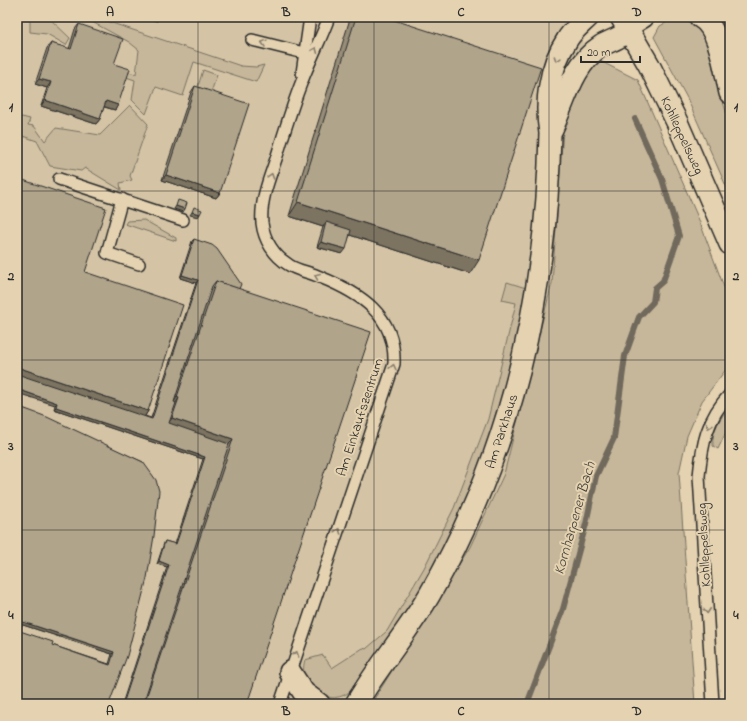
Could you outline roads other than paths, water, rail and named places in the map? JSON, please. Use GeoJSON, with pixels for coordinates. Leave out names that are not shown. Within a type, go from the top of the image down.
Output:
{"type":"FeatureCollection","features":[{"type":"Feature","properties":{"kind":"street","name":"Am Parkhaus"},"geometry":{"type":"LineString","coordinates":[[353,701],[430,594],[469,518],[489,470],[502,433],[512,402],[539,278],[546,220],[550,133],[547,117],[553,72],[560,52],[568,39],[588,17]]}},
{"type":"Feature","properties":{"kind":"street"},"geometry":{"type":"LineString","coordinates":[[700,17],[712,28],[730,93]]}},
{"type":"Feature","properties":{"kind":"street","name":"Am Parkhaus"},"geometry":{"type":"LineString","coordinates":[[550,133],[567,91],[580,68],[601,46],[622,36],[631,21]]}},
{"type":"Feature","properties":{"kind":"street","name":"Kohlleppelsweg"},"geometry":{"type":"LineString","coordinates":[[631,21],[649,65],[677,122],[730,244]]}},
{"type":"Feature","properties":{"kind":"street"},"geometry":{"type":"LineString","coordinates":[[290,672],[304,693],[319,704]]}},
{"type":"Feature","properties":{"kind":"lane","name":"Am Einkaufszentrum"},"geometry":{"type":"LineString","coordinates":[[302,82],[304,53],[310,17]]}},
{"type":"Feature","properties":{"kind":"lane","name":"Am Einkaufszentrum"},"geometry":{"type":"LineString","coordinates":[[280,704],[392,370],[394,359],[393,344],[388,328],[373,307],[362,298],[338,285],[289,266],[276,255],[267,240],[262,224],[262,205],[302,82],[329,17]]}},
{"type":"Feature","properties":{"kind":"lane"},"geometry":{"type":"LineString","coordinates":[[252,40],[304,53]]}},
{"type":"Feature","properties":{"kind":"lane"},"geometry":{"type":"LineString","coordinates":[[59,179],[183,220]]}},
{"type":"Feature","properties":{"kind":"lane"},"geometry":{"type":"LineString","coordinates":[[122,199],[107,253],[140,264]]}},
{"type":"Feature","properties":{"kind":"lane","name":"Kohlleppelsweg"},"geometry":{"type":"LineString","coordinates":[[713,704],[699,476],[701,454],[708,424],[724,400],[730,394]]}},
{"type":"Feature","properties":{"kind":"waterway","name":"Kornharpener Bach"},"geometry":{"type":"LineString","coordinates":[[527,704],[563,609],[586,524],[596,476],[614,438],[625,356],[639,317],[653,302],[655,288],[663,281],[679,236],[662,179],[635,119]]}}]}
